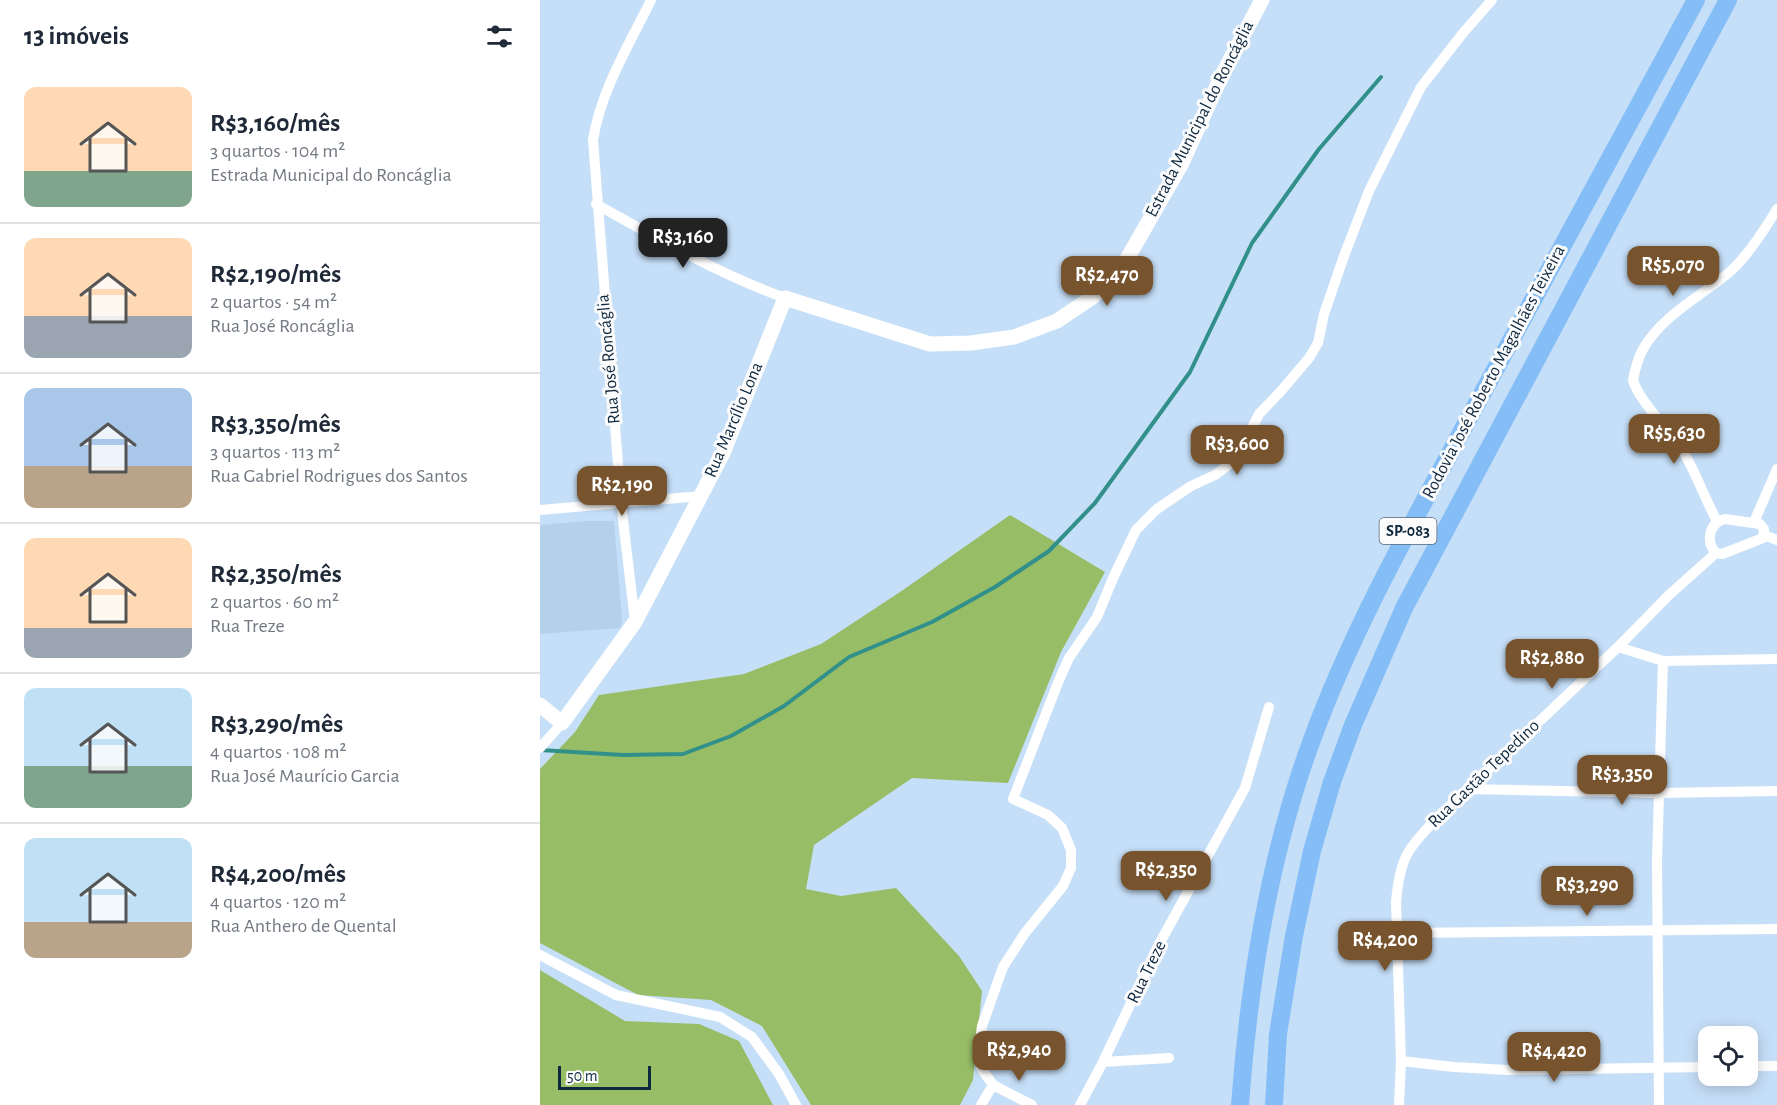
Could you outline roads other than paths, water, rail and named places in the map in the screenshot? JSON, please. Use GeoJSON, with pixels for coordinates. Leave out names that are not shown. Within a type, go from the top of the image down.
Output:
{"type":"FeatureCollection","features":[{"type":"Feature","properties":{"kind":"highway","name":"Rodovia José Roberto Magalhães Teixeira"},"geometry":{"type":"LineString","coordinates":[[1240,1105],[1249,1008],[1272,880],[1288,813],[1313,737],[1356,634],[1404,538],[1696,0]]}},
{"type":"Feature","properties":{"kind":"highway","name":"Rodovia José Roberto Magalhães Teixeira"},"geometry":{"type":"LineString","coordinates":[[1274,1105],[1278,1034],[1294,936],[1315,839],[1332,782],[1353,725],[1404,608],[1728,0]]}},
{"type":"Feature","properties":{"kind":"street","name":"Rua José Roncáglia"},"geometry":{"type":"LineString","coordinates":[[635,622],[621,503],[596,204],[593,140],[597,116],[606,91],[651,0]]}},
{"type":"Feature","properties":{"kind":"street","name":"Estrada Municipal do Roncáglia"},"geometry":{"type":"LineString","coordinates":[[596,204],[686,255],[757,288],[785,298],[930,344],[971,343],[1014,337],[1057,321],[1094,296],[1127,259],[1182,163],[1222,75],[1262,0]]}},
{"type":"Feature","properties":{"kind":"street"},"geometry":{"type":"LineString","coordinates":[[1032,1105],[993,1085],[981,1068],[979,1048],[982,1026],[1003,968],[1025,933],[1063,886],[1071,868],[1071,850],[1062,828],[1048,815],[1013,799],[1059,680],[1069,658],[1097,617],[1136,530],[1157,509],[1191,486],[1215,476],[1236,459],[1259,414],[1281,392],[1318,343],[1324,314],[1369,191],[1421,87],[1492,0]]}},
{"type":"Feature","properties":{"kind":"street"},"geometry":{"type":"LineString","coordinates":[[1717,521],[1685,456],[1635,388],[1633,380],[1643,349],[1663,324],[1696,296],[1728,274],[1761,235],[1777,209]]}},
{"type":"Feature","properties":{"kind":"street","name":"Rua Marcílio Lona"},"geometry":{"type":"LineString","coordinates":[[540,748],[562,723],[635,622],[723,453],[785,298]]}},
{"type":"Feature","properties":{"kind":"street"},"geometry":{"type":"LineString","coordinates":[[1754,522],[1777,469]]}},
{"type":"Feature","properties":{"kind":"street"},"geometry":{"type":"LineString","coordinates":[[540,510],[700,496]]}},
{"type":"Feature","properties":{"kind":"street"},"geometry":{"type":"LineString","coordinates":[[1725,519],[1754,522],[1762,526],[1764,535],[1761,541],[1722,554],[1716,552],[1711,546],[1710,531],[1717,521],[1725,519]]}},
{"type":"Feature","properties":{"kind":"street"},"geometry":{"type":"LineString","coordinates":[[1764,535],[1777,540]]}},
{"type":"Feature","properties":{"kind":"street","name":"Rua Gastão Tepedino"},"geometry":{"type":"LineString","coordinates":[[1398,933],[1396,902],[1398,881],[1402,863],[1409,848],[1437,818],[1618,647],[1668,595],[1716,552]]}},
{"type":"Feature","properties":{"kind":"street"},"geometry":{"type":"LineString","coordinates":[[1618,647],[1663,661],[1777,659]]}},
{"type":"Feature","properties":{"kind":"street"},"geometry":{"type":"LineString","coordinates":[[1659,1105],[1657,861],[1663,661]]}},
{"type":"Feature","properties":{"kind":"street"},"geometry":{"type":"LineString","coordinates":[[540,705],[562,723]]}},
{"type":"Feature","properties":{"kind":"street","name":"Rua Treze"},"geometry":{"type":"LineString","coordinates":[[1080,1105],[1157,948],[1245,788],[1269,707]]}},
{"type":"Feature","properties":{"kind":"street"},"geometry":{"type":"LineString","coordinates":[[1468,789],[1659,793],[1777,792]]}},
{"type":"Feature","properties":{"kind":"street"},"geometry":{"type":"LineString","coordinates":[[1399,1105],[1401,1061],[1398,933],[1777,929]]}},
{"type":"Feature","properties":{"kind":"street"},"geometry":{"type":"LineString","coordinates":[[540,954],[616,995],[720,1017],[752,1037],[779,1074],[796,1105]]}},
{"type":"Feature","properties":{"kind":"street"},"geometry":{"type":"LineString","coordinates":[[1103,1062],[1168,1058]]}},
{"type":"Feature","properties":{"kind":"street"},"geometry":{"type":"LineString","coordinates":[[1401,1061],[1507,1070],[1698,1067]]}},
{"type":"Feature","properties":{"kind":"street"},"geometry":{"type":"LineString","coordinates":[[1758,1066],[1777,1066]]}},
{"type":"Feature","properties":{"kind":"street"},"geometry":{"type":"LineString","coordinates":[[981,1105],[993,1085]]}},
{"type":"Feature","properties":{"kind":"waterway"},"geometry":{"type":"LineString","coordinates":[[540,750],[623,755],[683,754],[731,736],[784,706],[849,657],[932,622],[995,587],[1049,551],[1095,503],[1190,372],[1252,243],[1319,149],[1381,77]]}}]}
